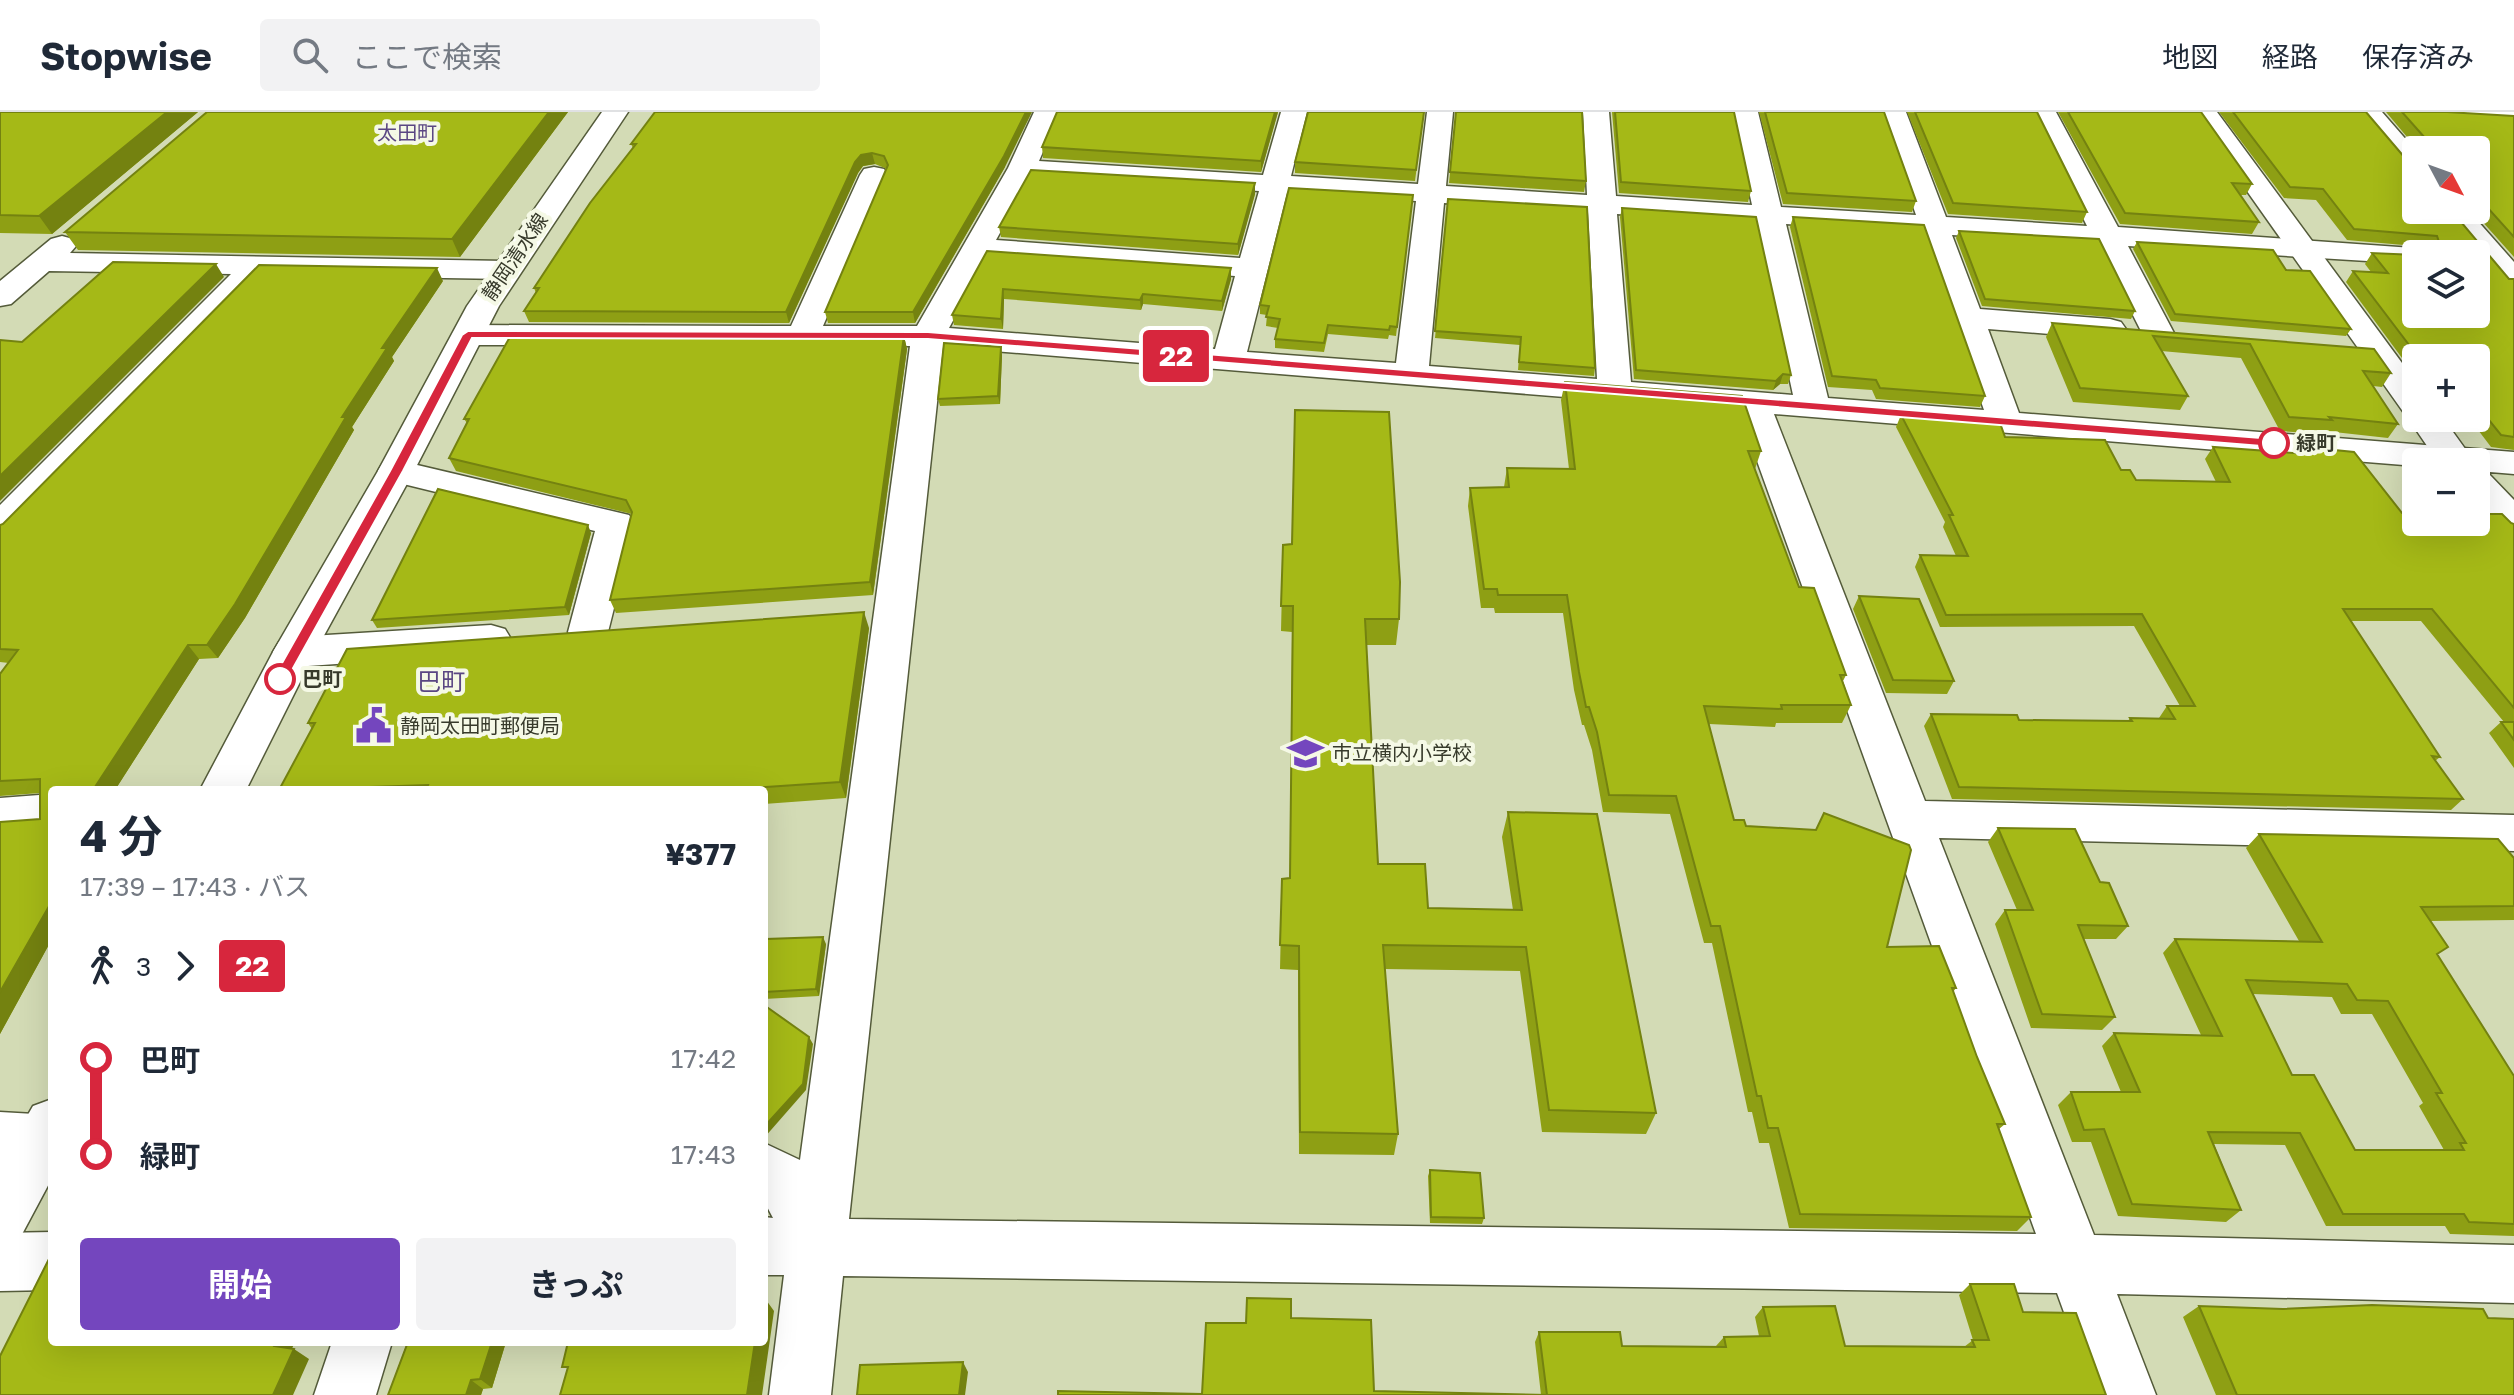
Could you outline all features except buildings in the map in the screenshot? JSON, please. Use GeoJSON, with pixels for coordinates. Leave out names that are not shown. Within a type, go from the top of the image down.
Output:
{"type":"FeatureCollection","features":[{"type":"Feature","properties":{"kind":"street","name":"静岡清水線"},"geometry":{"type":"LineString","coordinates":[[225,786],[294,652],[505,270],[615,112]]}},
{"type":"Feature","properties":{"kind":"street"},"geometry":{"type":"LineString","coordinates":[[791,1245],[880,611],[928,336],[1022,168],[1047,112]]}},
{"type":"Feature","properties":{"kind":"street"},"geometry":{"type":"LineString","coordinates":[[1228,360],[1293,112]]}},
{"type":"Feature","properties":{"kind":"street"},"geometry":{"type":"LineString","coordinates":[[1411,374],[1440,112]]}},
{"type":"Feature","properties":{"kind":"street"},"geometry":{"type":"LineString","coordinates":[[1596,112],[1615,391]]}},
{"type":"Feature","properties":{"kind":"street"},"geometry":{"type":"LineString","coordinates":[[1745,112],[1813,406]]}},
{"type":"Feature","properties":{"kind":"street"},"geometry":{"type":"LineString","coordinates":[[1893,112],[2005,421]]}},
{"type":"Feature","properties":{"kind":"street"},"geometry":{"type":"LineString","coordinates":[[1968,318],[2174,334],[2107,235],[2043,112]]}},
{"type":"Feature","properties":{"kind":"street"},"geometry":{"type":"LineString","coordinates":[[2204,112],[2402,387]]}},
{"type":"Feature","properties":{"kind":"street"},"geometry":{"type":"LineString","coordinates":[[2368,112],[2402,152]]}},
{"type":"Feature","properties":{"kind":"street"},"geometry":{"type":"LineString","coordinates":[[2442,112],[2514,116]]}},
{"type":"Feature","properties":{"kind":"street"},"geometry":{"type":"LineString","coordinates":[[1022,168],[2402,254]]}},
{"type":"Feature","properties":{"kind":"street"},"geometry":{"type":"LineString","coordinates":[[803,336],[874,175]]}},
{"type":"Feature","properties":{"kind":"street"},"geometry":{"type":"LineString","coordinates":[[2464,224],[2500,265]]}},
{"type":"Feature","properties":{"kind":"street"},"geometry":{"type":"LineString","coordinates":[[0,297],[77,232]]}},
{"type":"Feature","properties":{"kind":"street"},"geometry":{"type":"LineString","coordinates":[[977,248],[1252,268]]}},
{"type":"Feature","properties":{"kind":"street"},"geometry":{"type":"LineString","coordinates":[[42,262],[505,270]]}},
{"type":"Feature","properties":{"kind":"street"},"geometry":{"type":"LineString","coordinates":[[0,527],[257,266]]}},
{"type":"Feature","properties":{"kind":"street"},"geometry":{"type":"LineString","coordinates":[[468,335],[928,336],[2005,421],[2402,461]]}},
{"type":"Feature","properties":{"kind":"street"},"geometry":{"type":"LineString","coordinates":[[2329,346],[2375,350]]}},
{"type":"Feature","properties":{"kind":"street"},"geometry":{"type":"LineString","coordinates":[[1752,401],[2125,1395]]}},
{"type":"Feature","properties":{"kind":"street"},"geometry":{"type":"LineString","coordinates":[[2436,432],[2448,448]]}},
{"type":"Feature","properties":{"kind":"street"},"geometry":{"type":"LineString","coordinates":[[2490,465],[2514,463]]}},
{"type":"Feature","properties":{"kind":"street"},"geometry":{"type":"LineString","coordinates":[[396,471],[616,524],[557,634]]}},
{"type":"Feature","properties":{"kind":"street"},"geometry":{"type":"LineString","coordinates":[[2490,497],[2514,523]]}},
{"type":"Feature","properties":{"kind":"street"},"geometry":{"type":"LineString","coordinates":[[294,652],[634,629]]}},
{"type":"Feature","properties":{"kind":"street"},"geometry":{"type":"LineString","coordinates":[[0,816],[48,812]]}},
{"type":"Feature","properties":{"kind":"street"},"geometry":{"type":"LineString","coordinates":[[1909,819],[2514,833]]}},
{"type":"Feature","properties":{"kind":"street"},"geometry":{"type":"LineString","coordinates":[[0,1218],[32,1134]]}},
{"type":"Feature","properties":{"kind":"street"},"geometry":{"type":"LineString","coordinates":[[768,1172],[784,1182],[800,1395]]}},
{"type":"Feature","properties":{"kind":"street"},"geometry":{"type":"LineString","coordinates":[[791,1245],[2075,1264],[2514,1274]]}},
{"type":"Feature","properties":{"kind":"street"},"geometry":{"type":"LineString","coordinates":[[0,1262],[48,1261]]}},
{"type":"Feature","properties":{"kind":"street"},"geometry":{"type":"LineString","coordinates":[[345,1395],[361,1346]]}},
{"type":"Feature","properties":{"kind":"bus line","name":"22"},"geometry":{"type":"LineString","coordinates":[[280,679],[468,335],[928,336],[2274,443]]}},
{"type":"Feature","properties":{"kind":"place","name":"緑町"},"geometry":{"type":"Point","coordinates":[2274,443]}},
{"type":"Feature","properties":{"kind":"place","name":"巴町"},"geometry":{"type":"Point","coordinates":[280,679]}},
{"type":"Feature","properties":{"kind":"place","name":"静岡太田町郵便局"},"geometry":{"type":"Point","coordinates":[374,726]}},
{"type":"Feature","properties":{"kind":"place","name":"市立横内小学校"},"geometry":{"type":"Point","coordinates":[1306,753]}},
{"type":"Feature","properties":{"kind":"district","name":"太田町"},"geometry":{"type":"Point","coordinates":[407,133]}},
{"type":"Feature","properties":{"kind":"district","name":"巴町"},"geometry":{"type":"Point","coordinates":[441,682]}}]}
